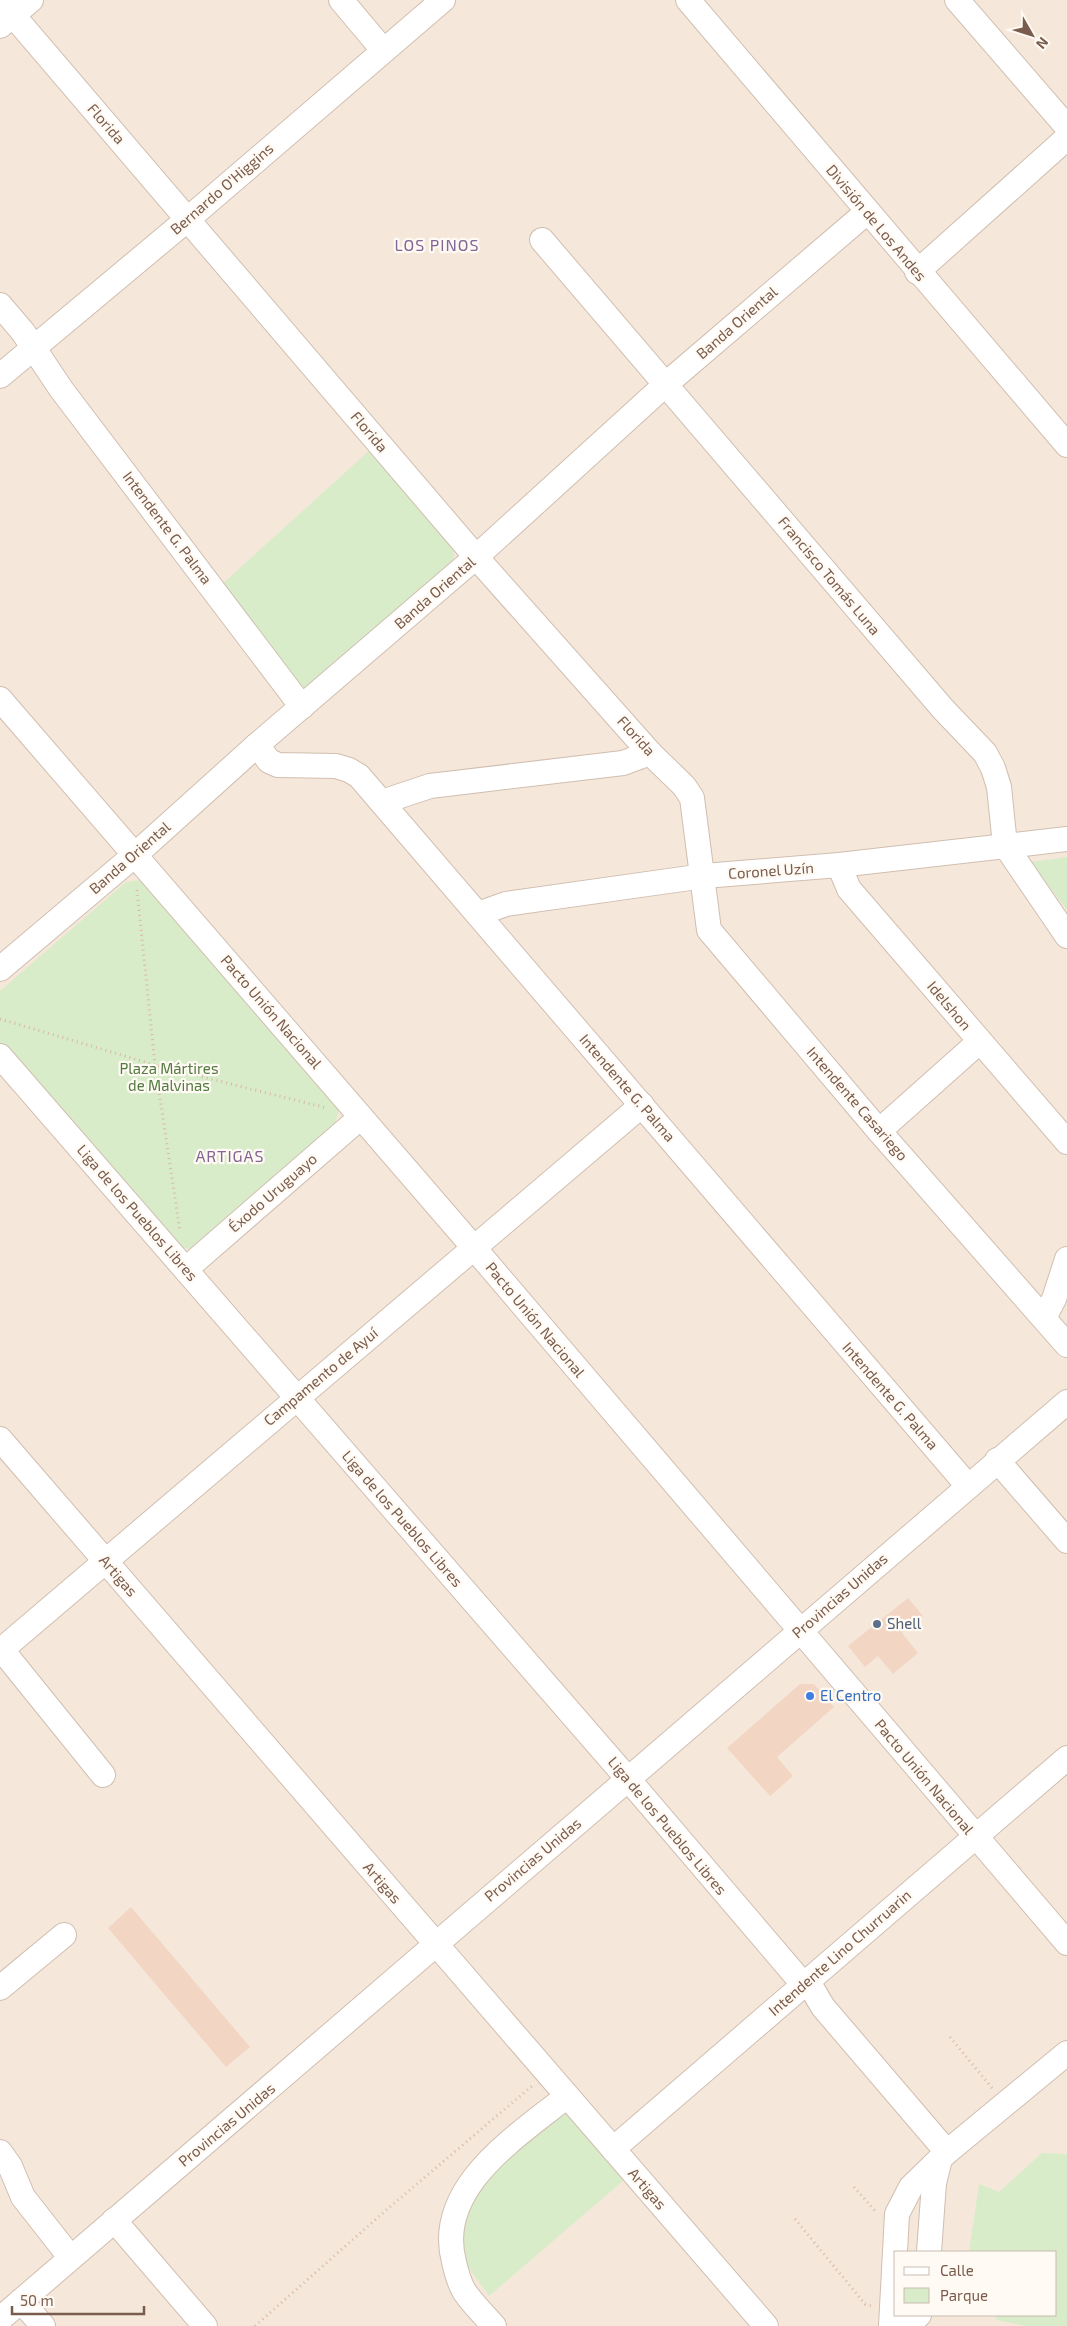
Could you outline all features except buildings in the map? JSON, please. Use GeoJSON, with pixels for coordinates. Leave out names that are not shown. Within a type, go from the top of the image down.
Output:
{"type":"FeatureCollection","features":[{"type":"Feature","properties":{"kind":"street"},"geometry":{"type":"LineString","coordinates":[[4,14],[31,0]]}},
{"type":"Feature","properties":{"kind":"street"},"geometry":{"type":"LineString","coordinates":[[341,0],[383,50]]}},
{"type":"Feature","properties":{"kind":"street","name":"Bernardo O'Higgins"},"geometry":{"type":"LineString","coordinates":[[0,376],[188,219],[443,0]]}},
{"type":"Feature","properties":{"kind":"street","name":"División de Los Andes"},"geometry":{"type":"LineString","coordinates":[[688,0],[917,272],[1067,445]]}},
{"type":"Feature","properties":{"kind":"street"},"geometry":{"type":"LineString","coordinates":[[957,0],[1067,127]]}},
{"type":"Feature","properties":{"kind":"street","name":"Florida"},"geometry":{"type":"LineString","coordinates":[[4,14],[188,219],[476,557],[650,753],[684,786],[692,798],[704,876]]}},
{"type":"Feature","properties":{"kind":"street"},"geometry":{"type":"LineString","coordinates":[[917,272],[1067,138]]}},
{"type":"Feature","properties":{"kind":"street","name":"Banda Oriental"},"geometry":{"type":"LineString","coordinates":[[0,969],[136,854],[257,745],[476,557],[666,384],[867,212]]}},
{"type":"Feature","properties":{"kind":"street","name":"Francisco Tomás Luna"},"geometry":{"type":"LineString","coordinates":[[542,240],[943,709],[984,753],[993,768],[999,786],[1005,845],[1067,936]]}},
{"type":"Feature","properties":{"kind":"street","name":"Intendente G. Palma"},"geometry":{"type":"LineString","coordinates":[[0,305],[61,389],[302,707]]}},
{"type":"Feature","properties":{"kind":"street","name":"Pacto Unión Nacional"},"geometry":{"type":"LineString","coordinates":[[0,699],[136,854],[475,1249],[1067,1943]]}},
{"type":"Feature","properties":{"kind":"street","name":"Intendente G. Palma"},"geometry":{"type":"LineString","coordinates":[[257,745],[269,761],[278,765],[336,766],[349,770],[359,776],[968,1486]]}},
{"type":"Feature","properties":{"kind":"street"},"geometry":{"type":"LineString","coordinates":[[382,802],[430,786],[623,763],[650,753]]}},
{"type":"Feature","properties":{"kind":"street","name":"Coronel Uzín"},"geometry":{"type":"LineString","coordinates":[[478,914],[506,904],[704,876],[840,865],[1067,839]]}},
{"type":"Feature","properties":{"kind":"street","name":"Idelshon"},"geometry":{"type":"LineString","coordinates":[[840,865],[849,889],[1067,1142]]}},
{"type":"Feature","properties":{"kind":"street","name":"Intendente Casariego"},"geometry":{"type":"LineString","coordinates":[[704,876],[705,914],[709,930],[879,1131],[1044,1318]]}},
{"type":"Feature","properties":{"kind":"street"},"geometry":{"type":"LineString","coordinates":[[879,1131],[979,1042]]}},
{"type":"Feature","properties":{"kind":"street","name":"Liga de los Pueblos Libres"},"geometry":{"type":"LineString","coordinates":[[0,1056],[805,1982],[943,2156]]}},
{"type":"Feature","properties":{"kind":"street","name":"Campamento de Ayuí"},"geometry":{"type":"LineString","coordinates":[[1,1650],[296,1397],[475,1249],[642,1105]]}},
{"type":"Feature","properties":{"kind":"street","name":"Éxodo Uruguayo"},"geometry":{"type":"LineString","coordinates":[[186,1268],[361,1117]]}},
{"type":"Feature","properties":{"kind":"street"},"geometry":{"type":"LineString","coordinates":[[1067,1259],[1054,1298],[1044,1318],[1067,1345]]}},
{"type":"Feature","properties":{"kind":"street","name":"Provincias Unidas"},"geometry":{"type":"LineString","coordinates":[[0,2319],[1067,1402]]}},
{"type":"Feature","properties":{"kind":"street","name":"Artigas"},"geometry":{"type":"LineString","coordinates":[[0,1438],[104,1561],[766,2326]]}},
{"type":"Feature","properties":{"kind":"street"},"geometry":{"type":"LineString","coordinates":[[998,1460],[1067,1541]]}},
{"type":"Feature","properties":{"kind":"street"},"geometry":{"type":"LineString","coordinates":[[1,1650],[104,1775]]}},
{"type":"Feature","properties":{"kind":"street","name":"Intendente Lino Churruarin"},"geometry":{"type":"LineString","coordinates":[[613,2149],[1067,1758]]}},
{"type":"Feature","properties":{"kind":"street"},"geometry":{"type":"LineString","coordinates":[[0,1988],[64,1935]]}},
{"type":"Feature","properties":{"kind":"street"},"geometry":{"type":"LineString","coordinates":[[896,2251],[897,2214],[911,2187],[943,2156],[1067,2053]]}},
{"type":"Feature","properties":{"kind":"street"},"geometry":{"type":"LineString","coordinates":[[483,2323],[464,2290],[452,2253],[452,2225],[459,2205],[478,2171],[567,2096]]}},
{"type":"Feature","properties":{"kind":"street"},"geometry":{"type":"LineString","coordinates":[[929,2251],[934,2183],[943,2156]]}},
{"type":"Feature","properties":{"kind":"street"},"geometry":{"type":"LineString","coordinates":[[5,2159],[23,2196],[70,2257]]}},
{"type":"Feature","properties":{"kind":"street"},"geometry":{"type":"LineString","coordinates":[[114,2220],[205,2326]]}},
{"type":"Feature","properties":{"kind":"street"},"geometry":{"type":"LineString","coordinates":[[21,2301],[42,2326]]}},
{"type":"Feature","properties":{"kind":"street"},"geometry":{"type":"LineString","coordinates":[[897,2321],[915,2316]]}},
{"type":"Feature","properties":{"kind":"path"},"geometry":{"type":"LineString","coordinates":[[136,854],[155,1065],[186,1268]]}},
{"type":"Feature","properties":{"kind":"path"},"geometry":{"type":"LineString","coordinates":[[0,1019],[155,1065],[361,1117]]}},
{"type":"Feature","properties":{"kind":"path"},"geometry":{"type":"LineString","coordinates":[[950,2037],[1005,2104]]}},
{"type":"Feature","properties":{"kind":"path"},"geometry":{"type":"LineString","coordinates":[[255,2326],[384,2212],[547,2073]]}},
{"type":"Feature","properties":{"kind":"path"},"geometry":{"type":"LineString","coordinates":[[854,2187],[888,2226],[896,2228]]}},
{"type":"Feature","properties":{"kind":"path"},"geometry":{"type":"LineString","coordinates":[[795,2219],[865,2304],[897,2321]]}},
{"type":"Feature","properties":{"kind":"shaded area"},"geometry":{"type":"Polygon","coordinates":[[[0,0],[1067,0],[1067,2326],[0,2326],[0,0]]]}},
{"type":"Feature","properties":{"kind":"green space"},"geometry":{"type":"Polygon","coordinates":[[[371,449],[454,546],[454,561],[310,690],[298,686],[221,585],[371,449]]]}},
{"type":"Feature","properties":{"kind":"green space"},"geometry":{"type":"Polygon","coordinates":[[[1067,857],[1067,910],[1031,862],[1067,857]]]}},
{"type":"Feature","properties":{"kind":"green space","name":"Plaza Mártires de Malvinas"},"geometry":{"type":"Polygon","coordinates":[[[140,880],[339,1109],[335,1124],[189,1249],[173,1245],[0,1047],[0,991],[126,882],[140,880]]]}},
{"type":"Feature","properties":{"kind":"green space"},"geometry":{"type":"Polygon","coordinates":[[[564,2111],[624,2180],[489,2296],[464,2261],[460,2239],[466,2212],[494,2169],[564,2111]]]}},
{"type":"Feature","properties":{"kind":"green space"},"geometry":{"type":"Polygon","coordinates":[[[1042,2153],[1067,2154],[1067,2326],[1026,2326],[997,2320],[995,2316],[1057,2316],[1057,2251],[969,2251],[979,2184],[999,2192],[1042,2153]]]}},
{"type":"Feature","properties":{"kind":"place","name":"Shell"},"geometry":{"type":"Point","coordinates":[877,1624]}},
{"type":"Feature","properties":{"kind":"place","name":"El Centro"},"geometry":{"type":"Point","coordinates":[810,1696]}},
{"type":"Feature","properties":{"kind":"district","name":"LOS PINOS"},"geometry":{"type":"Point","coordinates":[437,245]}},
{"type":"Feature","properties":{"kind":"district","name":"ARTIGAS"},"geometry":{"type":"Point","coordinates":[230,1156]}}]}
